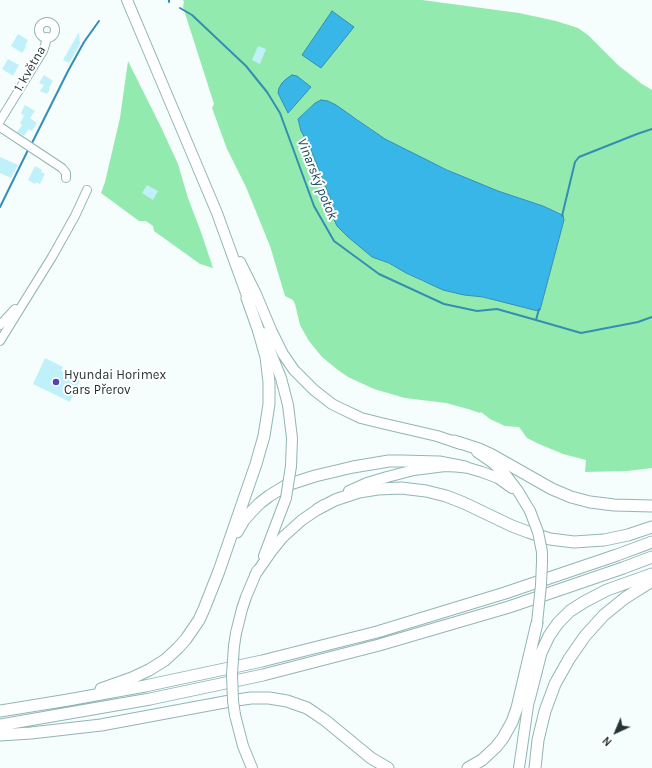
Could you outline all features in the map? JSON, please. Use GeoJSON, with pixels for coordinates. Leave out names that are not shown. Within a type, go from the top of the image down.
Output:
{"type":"FeatureCollection","features":[{"type":"Feature","properties":{"kind":"highway"},"geometry":{"type":"LineString","coordinates":[[68,700],[141,674],[157,665],[186,639],[199,620],[219,571],[256,464],[264,436],[268,414],[269,382],[266,357],[247,298]]}},
{"type":"Feature","properties":{"kind":"highway"},"geometry":{"type":"LineString","coordinates":[[454,441],[467,444],[492,455],[543,484],[571,497],[590,502],[614,505],[652,506]]}},
{"type":"Feature","properties":{"kind":"highway"},"geometry":{"type":"LineString","coordinates":[[219,571],[244,520],[260,502],[288,485],[302,479],[333,471],[389,461],[427,461],[465,467]]}},
{"type":"Feature","properties":{"kind":"highway"},"geometry":{"type":"LineString","coordinates":[[318,509],[335,500],[359,492],[401,488],[426,491],[446,496],[528,532],[556,540],[584,542],[604,540],[628,535],[652,527]]}},
{"type":"Feature","properties":{"kind":"highway"},"geometry":{"type":"LineString","coordinates":[[0,711],[145,686],[262,661],[377,632],[505,593],[652,542]]}},
{"type":"Feature","properties":{"kind":"highway"},"geometry":{"type":"LineString","coordinates":[[0,725],[150,699],[263,675],[371,647],[509,607],[652,557]]}},
{"type":"Feature","properties":{"kind":"highway"},"geometry":{"type":"LineString","coordinates":[[529,700],[541,653],[549,636],[566,615],[584,602],[607,590],[652,574]]}},
{"type":"Feature","properties":{"kind":"highway"},"geometry":{"type":"LineString","coordinates":[[535,768],[538,740],[545,711],[555,684],[569,659],[585,636],[604,615],[625,598],[652,581]]}},
{"type":"Feature","properties":{"kind":"highway"},"geometry":{"type":"LineString","coordinates":[[468,768],[482,760],[496,747],[512,722],[517,708],[537,623]]}},
{"type":"Feature","properties":{"kind":"highway"},"geometry":{"type":"LineString","coordinates":[[0,736],[101,725],[230,701],[252,698],[269,698],[287,701],[313,712],[371,758],[388,768]]}},
{"type":"Feature","properties":{"kind":"main road"},"geometry":{"type":"LineString","coordinates":[[127,0],[217,213],[279,346],[294,370],[307,384],[332,404],[361,418],[454,441],[480,454],[505,474],[518,490],[530,511],[538,532],[542,552],[542,585],[529,700],[519,768]]}},
{"type":"Feature","properties":{"kind":"main road"},"geometry":{"type":"LineString","coordinates":[[217,213],[247,298],[277,365],[285,391],[291,426],[292,452],[286,498],[242,608],[234,646],[232,687],[235,714],[243,746],[252,768]]}},
{"type":"Feature","properties":{"kind":"main road"},"geometry":{"type":"LineString","coordinates":[[255,575],[283,537],[302,520],[318,509],[355,489],[367,483],[387,477],[430,468],[446,466],[465,467],[490,474],[505,482],[520,497],[530,511]]}},
{"type":"Feature","properties":{"kind":"street","name":"1. května"},"geometry":{"type":"LineString","coordinates":[[0,121],[42,51],[47,37]]}},
{"type":"Feature","properties":{"kind":"street"},"geometry":{"type":"LineString","coordinates":[[0,127],[62,168],[66,173],[66,178]]}},
{"type":"Feature","properties":{"kind":"street"},"geometry":{"type":"LineString","coordinates":[[0,341],[42,275],[87,190]]}},
{"type":"Feature","properties":{"kind":"street"},"geometry":{"type":"LineString","coordinates":[[0,325],[28,296]]}},
{"type":"Feature","properties":{"kind":"green space"},"geometry":{"type":"Polygon","coordinates":[[[183,0],[422,0],[519,13],[556,21],[578,28],[588,35],[618,65],[652,90],[652,468],[627,471],[585,472],[586,460],[563,454],[539,444],[527,438],[519,427],[505,426],[490,419],[481,412],[480,413],[446,403],[405,398],[374,389],[348,377],[322,357],[309,341],[300,325],[293,300],[285,296],[270,246],[246,187],[227,149],[212,108],[214,104],[183,7],[183,0]],[[328,101],[315,103],[298,119],[301,131],[310,147],[332,203],[331,213],[337,226],[372,257],[389,263],[424,282],[464,295],[483,297],[540,310],[564,220],[561,213],[472,181],[420,157],[385,139],[356,118],[328,101]]]}},
{"type":"Feature","properties":{"kind":"green space"},"geometry":{"type":"Polygon","coordinates":[[[128,61],[178,164],[188,198],[213,268],[200,264],[154,231],[153,226],[146,221],[139,221],[101,193],[120,118],[128,61]]]}},
{"type":"Feature","properties":{"kind":"water"},"geometry":{"type":"Polygon","coordinates":[[[332,11],[354,27],[321,68],[302,55],[332,11]]]}},
{"type":"Feature","properties":{"kind":"water"},"geometry":{"type":"Polygon","coordinates":[[[292,75],[297,76],[311,87],[288,113],[278,93],[282,83],[292,75]]]}},
{"type":"Feature","properties":{"kind":"water"},"geometry":{"type":"Polygon","coordinates":[[[321,100],[328,101],[336,105],[385,139],[447,170],[563,215],[564,220],[540,310],[538,311],[483,297],[464,295],[443,290],[406,273],[389,263],[372,257],[348,237],[337,226],[331,213],[332,203],[310,147],[301,131],[298,119],[315,103],[321,100]]]}},
{"type":"Feature","properties":{"kind":"building"},"geometry":{"type":"Polygon","coordinates":[[[79,32],[80,44],[69,63],[63,60],[79,32]]]}},
{"type":"Feature","properties":{"kind":"building"},"geometry":{"type":"Polygon","coordinates":[[[18,34],[28,40],[22,53],[11,46],[18,34]]]}},
{"type":"Feature","properties":{"kind":"building"},"geometry":{"type":"Polygon","coordinates":[[[258,46],[266,49],[260,64],[252,60],[258,46]]]}},
{"type":"Feature","properties":{"kind":"building"},"geometry":{"type":"Polygon","coordinates":[[[8,59],[19,65],[13,76],[2,69],[8,59]]]}},
{"type":"Feature","properties":{"kind":"building"},"geometry":{"type":"Polygon","coordinates":[[[44,75],[53,81],[47,94],[40,91],[44,85],[39,83],[44,75]]]}},
{"type":"Feature","properties":{"kind":"building"},"geometry":{"type":"Polygon","coordinates":[[[25,105],[35,111],[30,118],[37,123],[32,131],[29,129],[24,136],[17,132],[22,125],[20,123],[24,116],[21,113],[25,105]]]}},
{"type":"Feature","properties":{"kind":"building"},"geometry":{"type":"Polygon","coordinates":[[[0,157],[18,165],[11,178],[0,173],[0,157]]]}},
{"type":"Feature","properties":{"kind":"building"},"geometry":{"type":"Polygon","coordinates":[[[35,166],[42,170],[41,172],[45,174],[40,184],[36,182],[35,184],[28,180],[35,166]]]}},
{"type":"Feature","properties":{"kind":"building"},"geometry":{"type":"Polygon","coordinates":[[[147,185],[158,191],[153,200],[142,193],[147,185]]]}},
{"type":"Feature","properties":{"kind":"building"},"geometry":{"type":"Polygon","coordinates":[[[45,358],[63,367],[61,371],[80,380],[70,402],[33,384],[45,358]]]}},
{"type":"Feature","properties":{"kind":"waterway","name":"Vinarský potok"},"geometry":{"type":"LineString","coordinates":[[180,8],[192,15],[246,66],[267,92],[280,113],[314,206],[334,241],[379,274],[444,304],[477,311],[497,309],[536,320],[539,309]]}},
{"type":"Feature","properties":{"kind":"waterway"},"geometry":{"type":"LineString","coordinates":[[32,143],[68,71],[84,42],[99,21]]}},
{"type":"Feature","properties":{"kind":"waterway","name":"Vinarský potok"},"geometry":{"type":"LineString","coordinates":[[562,216],[575,162],[579,157],[652,129]]}},
{"type":"Feature","properties":{"kind":"waterway"},"geometry":{"type":"LineString","coordinates":[[0,207],[28,150]]}},
{"type":"Feature","properties":{"kind":"waterway"},"geometry":{"type":"LineString","coordinates":[[536,320],[581,333],[638,322],[652,317]]}},
{"type":"Feature","properties":{"kind":"place","name":"Hyundai Horimex Cars Přerov"},"geometry":{"type":"Point","coordinates":[56,382]}}]}
